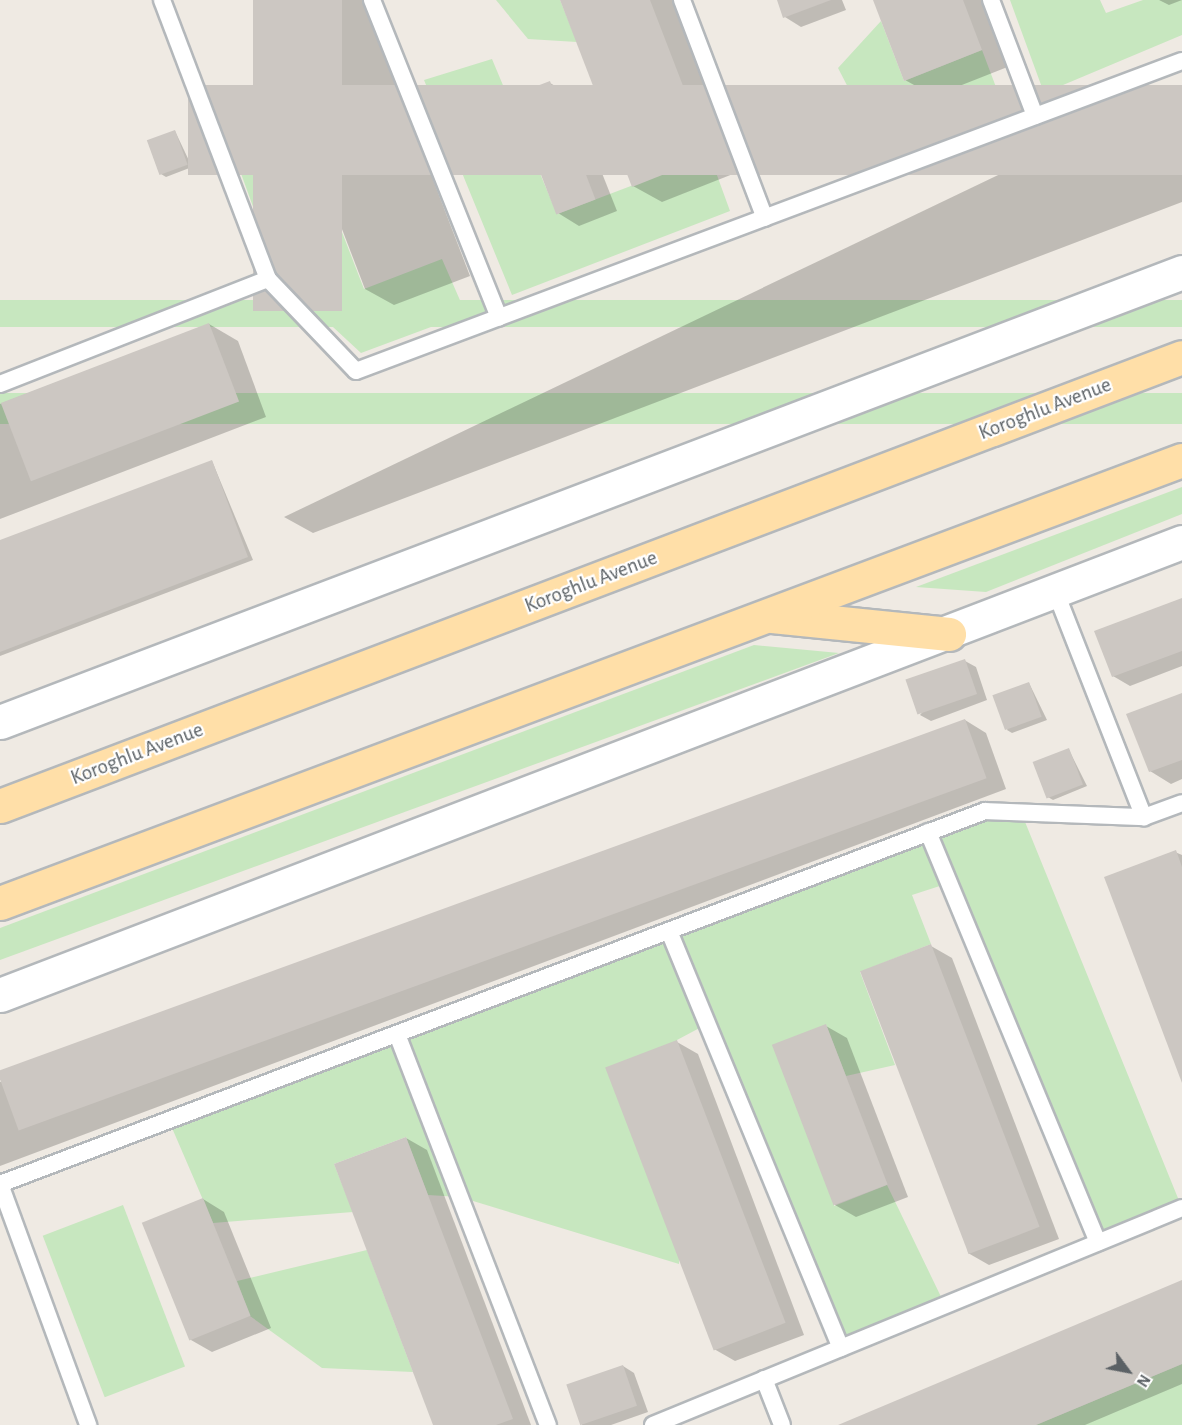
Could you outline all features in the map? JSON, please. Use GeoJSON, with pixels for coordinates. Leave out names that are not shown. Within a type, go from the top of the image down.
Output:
{"type":"FeatureCollection","features":[{"type":"Feature","properties":{"kind":"main road","name":"Koroghlu Avenue"},"geometry":{"type":"LineString","coordinates":[[0,806],[1182,357]]}},
{"type":"Feature","properties":{"kind":"main road"},"geometry":{"type":"LineString","coordinates":[[0,903],[1182,460]]}},
{"type":"Feature","properties":{"kind":"main road"},"geometry":{"type":"LineString","coordinates":[[765,616],[949,634]]}},
{"type":"Feature","properties":{"kind":"street"},"geometry":{"type":"LineString","coordinates":[[0,722],[1182,272]]}},
{"type":"Feature","properties":{"kind":"street"},"geometry":{"type":"LineString","coordinates":[[0,995],[1056,593],[1182,542]]}},
{"type":"Feature","properties":{"kind":"lane"},"geometry":{"type":"LineString","coordinates":[[162,0],[268,279],[356,371],[1182,62]]}},
{"type":"Feature","properties":{"kind":"lane"},"geometry":{"type":"LineString","coordinates":[[372,0],[499,318]]}},
{"type":"Feature","properties":{"kind":"lane"},"geometry":{"type":"LineString","coordinates":[[682,0],[765,218]]}},
{"type":"Feature","properties":{"kind":"lane"},"geometry":{"type":"LineString","coordinates":[[991,0],[1035,116]]}},
{"type":"Feature","properties":{"kind":"lane"},"geometry":{"type":"LineString","coordinates":[[0,384],[268,279]]}},
{"type":"Feature","properties":{"kind":"lane"},"geometry":{"type":"LineString","coordinates":[[1056,593],[1144,817]]}},
{"type":"Feature","properties":{"kind":"lane"},"geometry":{"type":"LineString","coordinates":[[88,1425],[0,1184],[985,811],[1144,817],[1182,803]]}},
{"type":"Feature","properties":{"kind":"lane"},"geometry":{"type":"LineString","coordinates":[[928,832],[1098,1242]]}},
{"type":"Feature","properties":{"kind":"lane"},"geometry":{"type":"LineString","coordinates":[[669,931],[841,1348]]}},
{"type":"Feature","properties":{"kind":"lane"},"geometry":{"type":"LineString","coordinates":[[397,1034],[548,1425]]}},
{"type":"Feature","properties":{"kind":"lane"},"geometry":{"type":"LineString","coordinates":[[653,1425],[1182,1208]]}},
{"type":"Feature","properties":{"kind":"lane"},"geometry":{"type":"LineString","coordinates":[[764,1379],[782,1425]]}},
{"type":"Feature","properties":{"kind":"green space"},"geometry":{"type":"Polygon","coordinates":[[[496,0],[560,0],[577,42],[528,39],[496,0]]]}},
{"type":"Feature","properties":{"kind":"green space"},"geometry":{"type":"Polygon","coordinates":[[[1010,0],[1100,0],[1106,13],[1143,0],[1182,0],[1182,35],[1044,93],[1010,0]]]}},
{"type":"Feature","properties":{"kind":"green space"},"geometry":{"type":"Polygon","coordinates":[[[881,21],[904,81],[982,50],[1005,111],[881,151],[838,68],[881,21]]]}},
{"type":"Feature","properties":{"kind":"green space"},"geometry":{"type":"Polygon","coordinates":[[[492,59],[557,214],[710,156],[730,211],[512,295],[424,80],[492,59]]]}},
{"type":"Feature","properties":{"kind":"green space"},"geometry":{"type":"Polygon","coordinates":[[[294,108],[364,289],[442,259],[466,314],[361,353],[278,276],[226,132],[294,108]]]}},
{"type":"Feature","properties":{"kind":"green space"},"geometry":{"type":"Polygon","coordinates":[[[0,300],[1182,300],[1182,327],[0,327],[0,300]]]}},
{"type":"Feature","properties":{"kind":"green space"},"geometry":{"type":"Polygon","coordinates":[[[0,393],[1182,393],[1182,424],[0,424],[0,393]]]}},
{"type":"Feature","properties":{"kind":"green space"},"geometry":{"type":"Polygon","coordinates":[[[1182,487],[1182,514],[986,592],[916,587],[1182,487]]]}},
{"type":"Feature","properties":{"kind":"green space"},"geometry":{"type":"Polygon","coordinates":[[[754,645],[839,653],[0,960],[0,928],[754,645]]]}},
{"type":"Feature","properties":{"kind":"green space"},"geometry":{"type":"Polygon","coordinates":[[[985,811],[1021,812],[1182,1208],[1098,1242],[949,883],[912,895],[931,944],[860,972],[895,1065],[846,1076],[826,1025],[834,1206],[887,1185],[945,1305],[841,1348],[707,1024],[677,1040],[679,1264],[460,1197],[428,1195],[406,1137],[334,1164],[353,1212],[213,1223],[169,1121],[985,811]]]}},
{"type":"Feature","properties":{"kind":"green space"},"geometry":{"type":"Polygon","coordinates":[[[123,1205],[185,1367],[105,1397],[43,1236],[123,1205]]]}},
{"type":"Feature","properties":{"kind":"green space"},"geometry":{"type":"Polygon","coordinates":[[[367,1250],[413,1372],[322,1368],[250,1316],[237,1281],[367,1250]]]}},
{"type":"Feature","properties":{"kind":"green space"},"geometry":{"type":"Polygon","coordinates":[[[1182,1364],[1182,1425],[1036,1425],[1182,1364]]]}},
{"type":"Feature","properties":{"kind":"building"},"geometry":{"type":"Polygon","coordinates":[[[253,0],[342,0],[342,311],[253,311],[253,0]]]}},
{"type":"Feature","properties":{"kind":"building"},"geometry":{"type":"Polygon","coordinates":[[[560,0],[650,0],[710,156],[632,187],[560,0]]]}},
{"type":"Feature","properties":{"kind":"building"},"geometry":{"type":"Polygon","coordinates":[[[777,0],[831,0],[783,18],[777,0]]]}},
{"type":"Feature","properties":{"kind":"building"},"geometry":{"type":"Polygon","coordinates":[[[873,0],[963,0],[982,50],[904,81],[873,0]]]}},
{"type":"Feature","properties":{"kind":"building"},"geometry":{"type":"Polygon","coordinates":[[[550,81],[596,200],[556,215],[511,96],[550,81]]]}},
{"type":"Feature","properties":{"kind":"building"},"geometry":{"type":"Polygon","coordinates":[[[188,85],[1182,85],[1182,175],[188,175],[188,85]]]}},
{"type":"Feature","properties":{"kind":"building"},"geometry":{"type":"Polygon","coordinates":[[[175,130],[188,165],[159,175],[147,140],[175,130]]]}},
{"type":"Feature","properties":{"kind":"building"},"geometry":{"type":"Polygon","coordinates":[[[209,323],[239,401],[31,481],[1,403],[209,323]]]}},
{"type":"Feature","properties":{"kind":"building"},"geometry":{"type":"Polygon","coordinates":[[[212,460],[248,557],[0,652],[0,540],[212,460]]]}},
{"type":"Feature","properties":{"kind":"building"},"geometry":{"type":"Polygon","coordinates":[[[1182,598],[1182,651],[1112,677],[1094,631],[1182,598]]]}},
{"type":"Feature","properties":{"kind":"building"},"geometry":{"type":"Polygon","coordinates":[[[965,659],[977,694],[917,714],[905,680],[965,659]]]}},
{"type":"Feature","properties":{"kind":"building"},"geometry":{"type":"Polygon","coordinates":[[[1029,682],[1042,717],[1005,730],[992,695],[1029,682]]]}},
{"type":"Feature","properties":{"kind":"building"},"geometry":{"type":"Polygon","coordinates":[[[1182,693],[1182,760],[1149,772],[1126,714],[1182,693]]]}},
{"type":"Feature","properties":{"kind":"building"},"geometry":{"type":"Polygon","coordinates":[[[965,719],[987,778],[19,1130],[0,1079],[0,1070],[965,719]]]}},
{"type":"Feature","properties":{"kind":"building"},"geometry":{"type":"Polygon","coordinates":[[[1069,748],[1083,784],[1047,798],[1033,762],[1069,748]]]}},
{"type":"Feature","properties":{"kind":"building"},"geometry":{"type":"Polygon","coordinates":[[[1176,850],[1182,867],[1182,1083],[1104,877],[1176,850]]]}},
{"type":"Feature","properties":{"kind":"building"},"geometry":{"type":"Polygon","coordinates":[[[931,944],[1040,1227],[969,1254],[860,971],[931,944]]]}},
{"type":"Feature","properties":{"kind":"building"},"geometry":{"type":"Polygon","coordinates":[[[826,1024],[888,1185],[833,1205],[772,1045],[826,1024]]]}},
{"type":"Feature","properties":{"kind":"building"},"geometry":{"type":"Polygon","coordinates":[[[677,1040],[786,1323],[714,1350],[605,1068],[677,1040]]]}},
{"type":"Feature","properties":{"kind":"building"},"geometry":{"type":"Polygon","coordinates":[[[406,1137],[513,1419],[496,1425],[433,1425],[334,1164],[406,1137]]]}},
{"type":"Feature","properties":{"kind":"building"},"geometry":{"type":"Polygon","coordinates":[[[203,1198],[251,1316],[189,1340],[142,1223],[203,1198]]]}},
{"type":"Feature","properties":{"kind":"building"},"geometry":{"type":"Polygon","coordinates":[[[1182,1280],[1182,1364],[1036,1425],[838,1425],[1182,1280]]]}},
{"type":"Feature","properties":{"kind":"building"},"geometry":{"type":"Polygon","coordinates":[[[623,1365],[637,1406],[580,1425],[566,1385],[623,1365]]]}}]}
